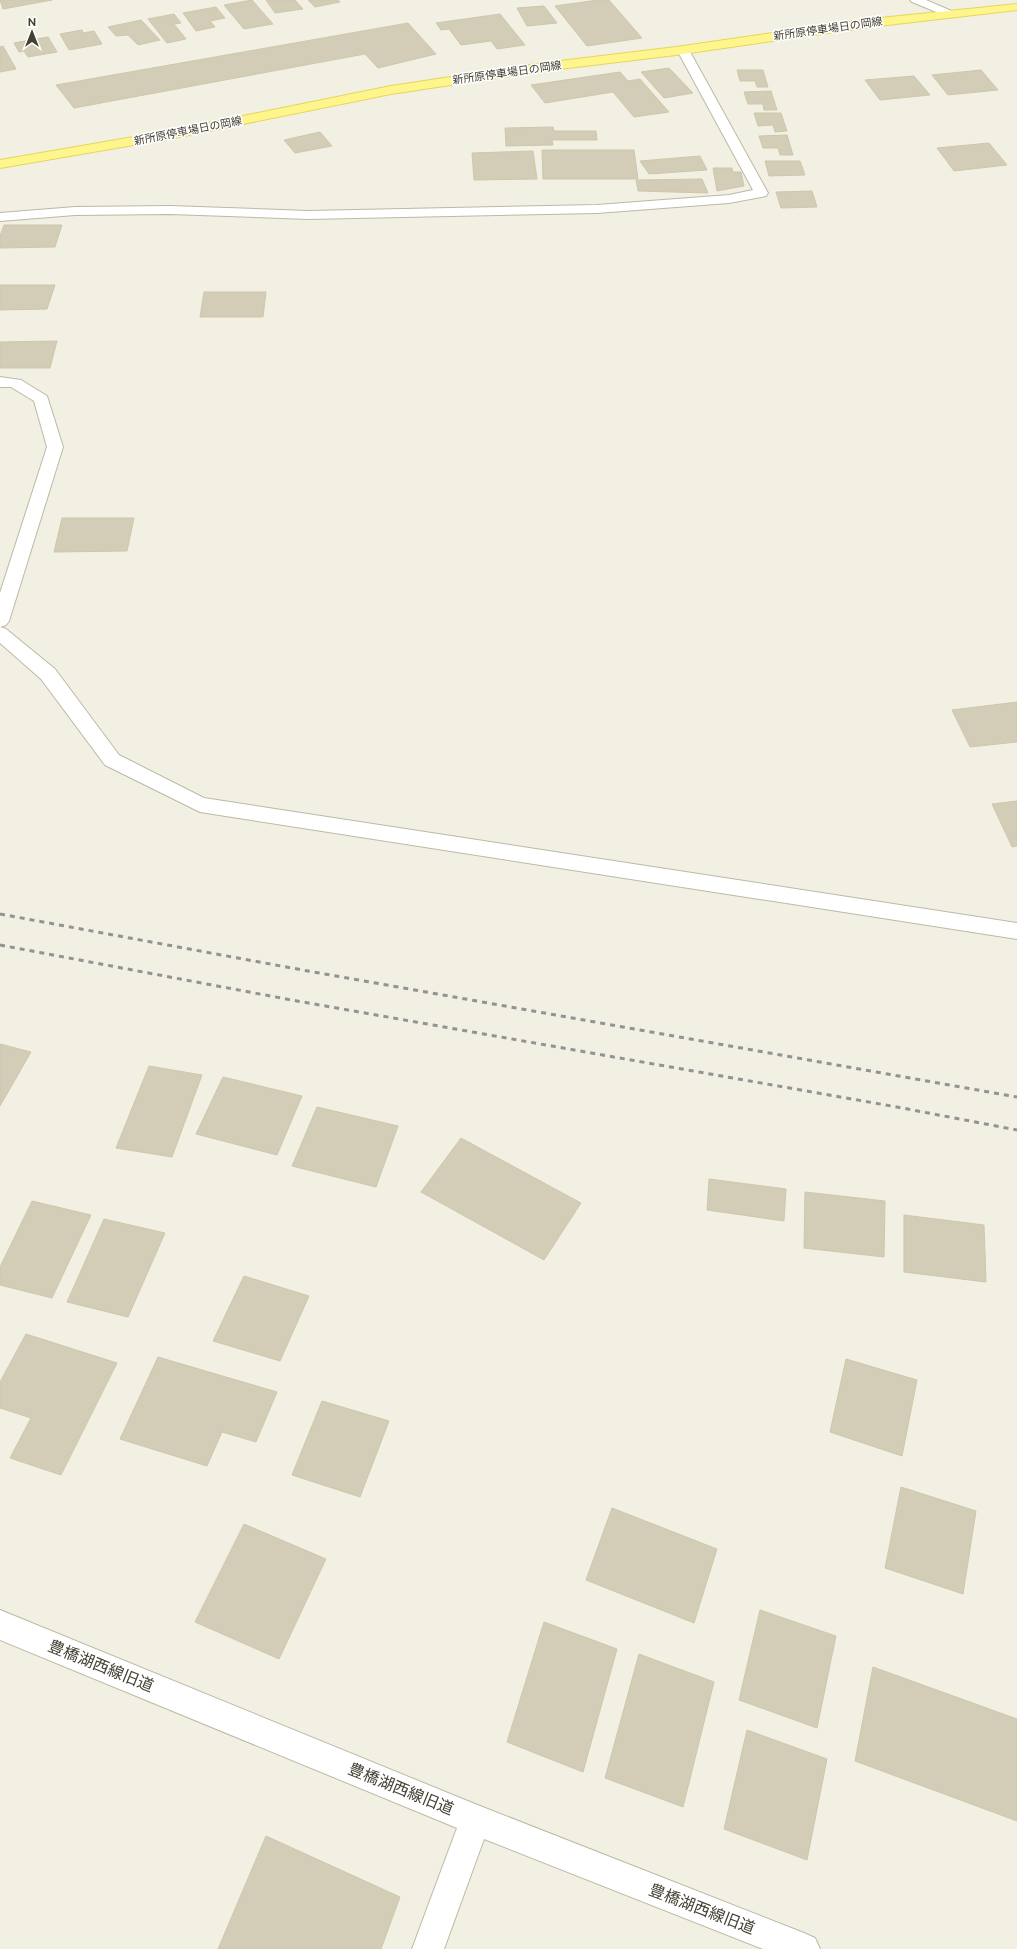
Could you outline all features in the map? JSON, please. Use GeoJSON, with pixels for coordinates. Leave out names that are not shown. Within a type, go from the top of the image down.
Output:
{"type":"FeatureCollection","features":[{"type":"Feature","properties":{"kind":"main road","name":"新所原停車場日の岡線"},"geometry":{"type":"LineString","coordinates":[[0,164],[174,134],[391,90],[543,67],[683,50],[870,23],[1017,7]]}},
{"type":"Feature","properties":{"kind":"street"},"geometry":{"type":"LineString","coordinates":[[916,0],[950,14]]}},
{"type":"Feature","properties":{"kind":"street"},"geometry":{"type":"LineString","coordinates":[[0,217],[83,211],[170,210],[308,215],[597,209],[729,199],[762,193],[683,50]]}},
{"type":"Feature","properties":{"kind":"street"},"geometry":{"type":"LineString","coordinates":[[0,382],[15,383],[41,399],[55,447],[0,622]]}},
{"type":"Feature","properties":{"kind":"street"},"geometry":{"type":"LineString","coordinates":[[0,633],[48,674],[112,760],[200,805],[1017,931]]}},
{"type":"Feature","properties":{"kind":"street","name":"豊橋湖西線旧道"},"geometry":{"type":"LineString","coordinates":[[0,1625],[475,1820],[804,1949]]}},
{"type":"Feature","properties":{"kind":"street"},"geometry":{"type":"LineString","coordinates":[[428,1949],[475,1820]]}},
{"type":"Feature","properties":{"kind":"building"},"geometry":{"type":"Polygon","coordinates":[[[0,0],[52,0],[3,9],[0,0]]]}},
{"type":"Feature","properties":{"kind":"building"},"geometry":{"type":"Polygon","coordinates":[[[252,0],[273,24],[244,29],[224,5],[252,0]]]}},
{"type":"Feature","properties":{"kind":"building"},"geometry":{"type":"Polygon","coordinates":[[[266,0],[295,0],[303,9],[275,13],[266,0]]]}},
{"type":"Feature","properties":{"kind":"building"},"geometry":{"type":"Polygon","coordinates":[[[308,0],[338,0],[340,2],[315,7],[308,0]]]}},
{"type":"Feature","properties":{"kind":"building"},"geometry":{"type":"Polygon","coordinates":[[[598,0],[609,0],[642,38],[587,46],[555,6],[598,0]]]}},
{"type":"Feature","properties":{"kind":"building"},"geometry":{"type":"Polygon","coordinates":[[[544,6],[557,23],[527,26],[517,8],[544,6]]]}},
{"type":"Feature","properties":{"kind":"building"},"geometry":{"type":"Polygon","coordinates":[[[216,7],[225,18],[210,21],[215,27],[196,31],[183,13],[216,7]]]}},
{"type":"Feature","properties":{"kind":"building"},"geometry":{"type":"Polygon","coordinates":[[[174,14],[181,23],[174,24],[186,39],[167,43],[148,19],[174,14]]]}},
{"type":"Feature","properties":{"kind":"building"},"geometry":{"type":"Polygon","coordinates":[[[500,14],[525,45],[497,49],[491,41],[461,45],[449,29],[441,30],[436,23],[500,14]]]}},
{"type":"Feature","properties":{"kind":"building"},"geometry":{"type":"Polygon","coordinates":[[[141,20],[160,40],[138,45],[128,35],[116,36],[108,27],[141,20]]]}},
{"type":"Feature","properties":{"kind":"building"},"geometry":{"type":"Polygon","coordinates":[[[408,23],[436,54],[378,68],[365,54],[74,108],[56,85],[408,23]]]}},
{"type":"Feature","properties":{"kind":"building"},"geometry":{"type":"Polygon","coordinates":[[[82,30],[83,33],[94,31],[102,44],[69,50],[60,34],[82,30]]]}},
{"type":"Feature","properties":{"kind":"building"},"geometry":{"type":"Polygon","coordinates":[[[48,37],[57,52],[28,57],[24,51],[19,52],[14,43],[48,37]]]}},
{"type":"Feature","properties":{"kind":"building"},"geometry":{"type":"Polygon","coordinates":[[[3,46],[16,69],[0,72],[0,47],[3,46]]]}},
{"type":"Feature","properties":{"kind":"building"},"geometry":{"type":"Polygon","coordinates":[[[669,68],[693,93],[664,98],[641,72],[669,68]]]}},
{"type":"Feature","properties":{"kind":"building"},"geometry":{"type":"Polygon","coordinates":[[[737,70],[763,70],[768,87],[757,87],[755,81],[740,81],[737,70]]]}},
{"type":"Feature","properties":{"kind":"building"},"geometry":{"type":"Polygon","coordinates":[[[981,70],[998,90],[948,95],[932,75],[981,70]]]}},
{"type":"Feature","properties":{"kind":"building"},"geometry":{"type":"Polygon","coordinates":[[[620,72],[628,81],[640,79],[669,112],[634,117],[613,92],[545,103],[531,85],[620,72]]]}},
{"type":"Feature","properties":{"kind":"building"},"geometry":{"type":"Polygon","coordinates":[[[914,76],[930,95],[880,100],[865,80],[914,76]]]}},
{"type":"Feature","properties":{"kind":"building"},"geometry":{"type":"Polygon","coordinates":[[[771,91],[777,110],[764,110],[763,104],[748,104],[744,92],[771,91]]]}},
{"type":"Feature","properties":{"kind":"building"},"geometry":{"type":"Polygon","coordinates":[[[754,113],[781,113],[787,131],[775,132],[773,125],[758,126],[754,113]]]}},
{"type":"Feature","properties":{"kind":"building"},"geometry":{"type":"Polygon","coordinates":[[[553,127],[554,131],[596,131],[597,140],[552,140],[553,145],[506,146],[505,128],[553,127]]]}},
{"type":"Feature","properties":{"kind":"building"},"geometry":{"type":"Polygon","coordinates":[[[320,132],[332,146],[295,153],[284,140],[320,132]]]}},
{"type":"Feature","properties":{"kind":"building"},"geometry":{"type":"Polygon","coordinates":[[[787,135],[793,155],[780,155],[778,148],[763,148],[759,136],[787,135]]]}},
{"type":"Feature","properties":{"kind":"building"},"geometry":{"type":"Polygon","coordinates":[[[989,143],[1007,165],[954,171],[937,148],[989,143]]]}},
{"type":"Feature","properties":{"kind":"building"},"geometry":{"type":"Polygon","coordinates":[[[542,150],[634,150],[638,179],[543,179],[542,150]]]}},
{"type":"Feature","properties":{"kind":"building"},"geometry":{"type":"Polygon","coordinates":[[[533,151],[537,179],[474,180],[472,153],[533,151]]]}},
{"type":"Feature","properties":{"kind":"building"},"geometry":{"type":"Polygon","coordinates":[[[700,156],[707,170],[649,174],[640,161],[700,156]]]}},
{"type":"Feature","properties":{"kind":"building"},"geometry":{"type":"Polygon","coordinates":[[[765,161],[800,161],[805,175],[769,176],[765,161]]]}},
{"type":"Feature","properties":{"kind":"building"},"geometry":{"type":"Polygon","coordinates":[[[713,168],[732,168],[733,172],[741,172],[744,186],[717,191],[713,168]]]}},
{"type":"Feature","properties":{"kind":"building"},"geometry":{"type":"Polygon","coordinates":[[[702,179],[708,193],[638,191],[636,180],[702,179]]]}},
{"type":"Feature","properties":{"kind":"building"},"geometry":{"type":"Polygon","coordinates":[[[812,191],[817,207],[781,208],[776,192],[812,191]]]}},
{"type":"Feature","properties":{"kind":"building"},"geometry":{"type":"Polygon","coordinates":[[[4,225],[62,225],[55,247],[0,248],[0,236],[4,225]]]}},
{"type":"Feature","properties":{"kind":"building"},"geometry":{"type":"Polygon","coordinates":[[[0,285],[55,285],[47,309],[0,310],[0,285]]]}},
{"type":"Feature","properties":{"kind":"building"},"geometry":{"type":"Polygon","coordinates":[[[204,292],[266,292],[263,317],[200,317],[204,292]]]}},
{"type":"Feature","properties":{"kind":"building"},"geometry":{"type":"Polygon","coordinates":[[[57,341],[50,368],[0,368],[0,342],[57,341]]]}},
{"type":"Feature","properties":{"kind":"building"},"geometry":{"type":"Polygon","coordinates":[[[62,518],[134,518],[127,551],[54,552],[62,518]]]}},
{"type":"Feature","properties":{"kind":"building"},"geometry":{"type":"Polygon","coordinates":[[[1017,702],[1017,742],[970,747],[952,710],[1017,702]]]}},
{"type":"Feature","properties":{"kind":"building"},"geometry":{"type":"Polygon","coordinates":[[[1017,801],[1017,846],[1012,847],[992,804],[1017,801]]]}},
{"type":"Feature","properties":{"kind":"building"},"geometry":{"type":"Polygon","coordinates":[[[0,1044],[31,1052],[0,1106],[0,1044]]]}},
{"type":"Feature","properties":{"kind":"building"},"geometry":{"type":"Polygon","coordinates":[[[149,1066],[202,1075],[172,1157],[116,1148],[149,1066]]]}},
{"type":"Feature","properties":{"kind":"building"},"geometry":{"type":"Polygon","coordinates":[[[223,1077],[302,1096],[277,1155],[196,1134],[223,1077]]]}},
{"type":"Feature","properties":{"kind":"building"},"geometry":{"type":"Polygon","coordinates":[[[317,1107],[398,1126],[376,1187],[292,1166],[317,1107]]]}},
{"type":"Feature","properties":{"kind":"building"},"geometry":{"type":"Polygon","coordinates":[[[461,1138],[581,1203],[544,1260],[421,1192],[461,1138]]]}},
{"type":"Feature","properties":{"kind":"building"},"geometry":{"type":"Polygon","coordinates":[[[709,1179],[786,1189],[784,1221],[707,1210],[709,1179]]]}},
{"type":"Feature","properties":{"kind":"building"},"geometry":{"type":"Polygon","coordinates":[[[805,1192],[885,1201],[884,1257],[804,1248],[805,1192]]]}},
{"type":"Feature","properties":{"kind":"building"},"geometry":{"type":"Polygon","coordinates":[[[32,1201],[91,1215],[52,1298],[0,1285],[0,1267],[32,1201]]]}},
{"type":"Feature","properties":{"kind":"building"},"geometry":{"type":"Polygon","coordinates":[[[904,1215],[984,1225],[986,1282],[904,1272],[904,1215]]]}},
{"type":"Feature","properties":{"kind":"building"},"geometry":{"type":"Polygon","coordinates":[[[104,1219],[165,1233],[128,1317],[67,1302],[104,1219]]]}},
{"type":"Feature","properties":{"kind":"building"},"geometry":{"type":"Polygon","coordinates":[[[244,1276],[309,1296],[280,1361],[213,1341],[244,1276]]]}},
{"type":"Feature","properties":{"kind":"building"},"geometry":{"type":"Polygon","coordinates":[[[26,1334],[117,1363],[61,1475],[10,1458],[31,1418],[0,1408],[0,1382],[26,1334]]]}},
{"type":"Feature","properties":{"kind":"building"},"geometry":{"type":"Polygon","coordinates":[[[158,1357],[277,1392],[256,1442],[222,1432],[207,1466],[120,1439],[158,1357]]]}},
{"type":"Feature","properties":{"kind":"building"},"geometry":{"type":"Polygon","coordinates":[[[846,1359],[917,1380],[902,1456],[830,1432],[846,1359]]]}},
{"type":"Feature","properties":{"kind":"building"},"geometry":{"type":"Polygon","coordinates":[[[322,1401],[389,1421],[360,1497],[292,1475],[322,1401]]]}},
{"type":"Feature","properties":{"kind":"building"},"geometry":{"type":"Polygon","coordinates":[[[901,1487],[976,1511],[963,1594],[885,1568],[901,1487]]]}},
{"type":"Feature","properties":{"kind":"building"},"geometry":{"type":"Polygon","coordinates":[[[612,1508],[717,1549],[694,1623],[586,1580],[612,1508]]]}},
{"type":"Feature","properties":{"kind":"building"},"geometry":{"type":"Polygon","coordinates":[[[244,1524],[326,1559],[279,1659],[195,1622],[244,1524]]]}},
{"type":"Feature","properties":{"kind":"building"},"geometry":{"type":"Polygon","coordinates":[[[760,1610],[836,1636],[817,1728],[739,1700],[760,1610]]]}},
{"type":"Feature","properties":{"kind":"building"},"geometry":{"type":"Polygon","coordinates":[[[544,1622],[617,1649],[583,1772],[507,1742],[544,1622]]]}},
{"type":"Feature","properties":{"kind":"building"},"geometry":{"type":"Polygon","coordinates":[[[639,1654],[714,1682],[683,1807],[605,1778],[639,1654]]]}},
{"type":"Feature","properties":{"kind":"building"},"geometry":{"type":"Polygon","coordinates":[[[873,1667],[1017,1719],[1017,1821],[855,1761],[873,1667]]]}},
{"type":"Feature","properties":{"kind":"building"},"geometry":{"type":"Polygon","coordinates":[[[747,1730],[827,1759],[807,1860],[724,1829],[747,1730]]]}},
{"type":"Feature","properties":{"kind":"building"},"geometry":{"type":"Polygon","coordinates":[[[266,1836],[400,1897],[381,1949],[218,1949],[266,1836]]]}},
{"type":"Feature","properties":{"kind":"railway"},"geometry":{"type":"LineString","coordinates":[[0,914],[308,971],[1017,1097]]}},
{"type":"Feature","properties":{"kind":"railway"},"geometry":{"type":"LineString","coordinates":[[0,945],[297,1001],[897,1107],[1017,1130]]}}]}
